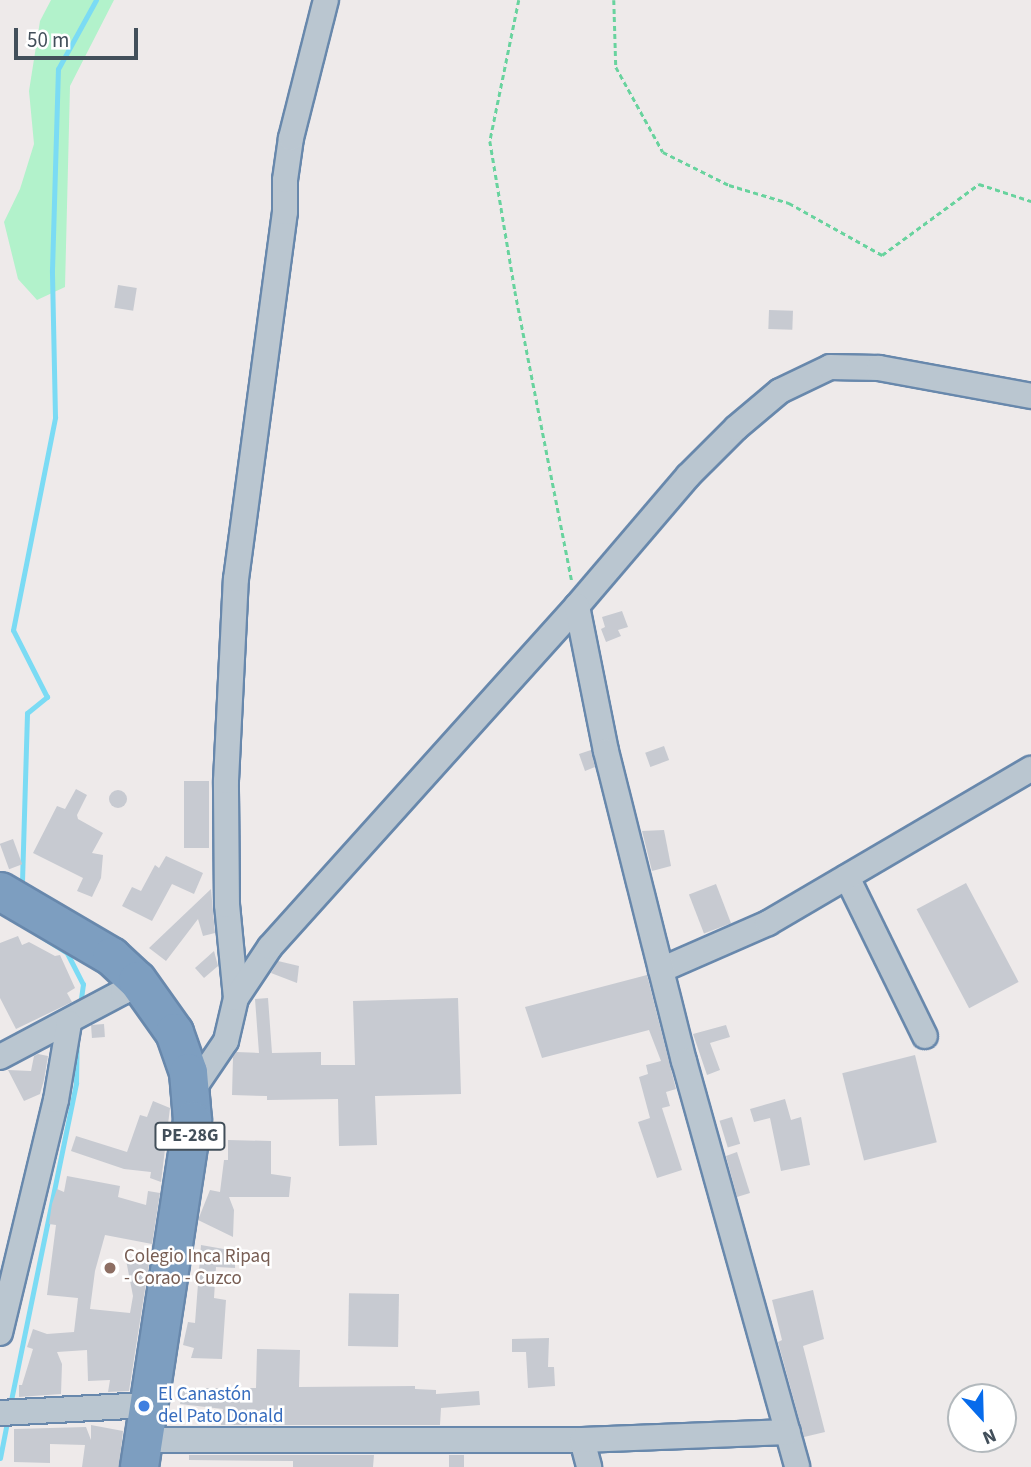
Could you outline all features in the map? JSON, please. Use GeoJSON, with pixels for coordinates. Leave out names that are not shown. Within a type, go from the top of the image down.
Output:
{"type":"FeatureCollection","features":[{"type":"Feature","properties":{"kind":"highway","name":"PE-28G"},"geometry":{"type":"LineString","coordinates":[[0,891],[111,956],[137,980],[174,1032],[192,1091],[192,1120],[141,1453]]}},
{"type":"Feature","properties":{"kind":"street"},"geometry":{"type":"LineString","coordinates":[[192,1091],[226,1041],[236,998],[227,905],[226,781],[236,579],[285,212],[285,180],[292,138],[326,0]]}},
{"type":"Feature","properties":{"kind":"street"},"geometry":{"type":"LineString","coordinates":[[236,998],[270,947],[577,606],[688,476],[736,428],[779,391],[830,367],[879,368],[1031,396]]}},
{"type":"Feature","properties":{"kind":"street"},"geometry":{"type":"LineString","coordinates":[[577,606],[606,751],[661,970],[797,1467]]}},
{"type":"Feature","properties":{"kind":"street"},"geometry":{"type":"LineString","coordinates":[[661,970],[768,923],[1031,769]]}},
{"type":"Feature","properties":{"kind":"street"},"geometry":{"type":"LineString","coordinates":[[847,877],[925,1036]]}},
{"type":"Feature","properties":{"kind":"street"},"geometry":{"type":"LineString","coordinates":[[0,1057],[69,1023],[123,992],[137,980]]}},
{"type":"Feature","properties":{"kind":"street"},"geometry":{"type":"LineString","coordinates":[[0,1334],[56,1100],[69,1023]]}},
{"type":"Feature","properties":{"kind":"street"},"geometry":{"type":"LineString","coordinates":[[0,1413],[149,1405]]}},
{"type":"Feature","properties":{"kind":"street"},"geometry":{"type":"LineString","coordinates":[[141,1453],[788,1432]]}},
{"type":"Feature","properties":{"kind":"street"},"geometry":{"type":"LineString","coordinates":[[582,1440],[589,1467]]}},
{"type":"Feature","properties":{"kind":"path"},"geometry":{"type":"LineString","coordinates":[[519,0],[490,141],[515,291],[577,606]]}},
{"type":"Feature","properties":{"kind":"path"},"geometry":{"type":"LineString","coordinates":[[614,0],[616,68],[663,152],[729,185],[789,203],[881,254],[979,184],[1031,201]]}},
{"type":"Feature","properties":{"kind":"green space"},"geometry":{"type":"Polygon","coordinates":[[[51,0],[114,0],[70,86],[65,287],[37,300],[18,279],[4,222],[20,189],[34,144],[29,91],[40,21],[51,0]]]}},
{"type":"Feature","properties":{"kind":"building"},"geometry":{"type":"Polygon","coordinates":[[[118,285],[137,288],[133,311],[114,308],[118,285]]]}},
{"type":"Feature","properties":{"kind":"building"},"geometry":{"type":"Polygon","coordinates":[[[769,310],[793,311],[792,330],[768,329],[769,310]]]}},
{"type":"Feature","properties":{"kind":"building"},"geometry":{"type":"Polygon","coordinates":[[[622,611],[628,627],[618,630],[621,636],[606,642],[601,629],[605,627],[602,617],[622,611]]]}},
{"type":"Feature","properties":{"kind":"building"},"geometry":{"type":"Polygon","coordinates":[[[664,746],[669,760],[650,767],[645,753],[664,746]]]}},
{"type":"Feature","properties":{"kind":"building"},"geometry":{"type":"Polygon","coordinates":[[[591,750],[595,767],[585,771],[579,754],[591,750]]]}},
{"type":"Feature","properties":{"kind":"building"},"geometry":{"type":"Polygon","coordinates":[[[184,781],[209,781],[209,848],[184,848],[184,781]]]}},
{"type":"Feature","properties":{"kind":"building"},"geometry":{"type":"Polygon","coordinates":[[[76,789],[87,795],[77,815],[78,819],[103,833],[92,853],[103,855],[101,878],[92,897],[77,891],[83,878],[33,853],[57,806],[65,809],[76,789]]]}},
{"type":"Feature","properties":{"kind":"building"},"geometry":{"type":"Polygon","coordinates":[[[114,790],[122,790],[127,799],[125,806],[114,808],[109,803],[109,795],[114,790]]]}},
{"type":"Feature","properties":{"kind":"building"},"geometry":{"type":"Polygon","coordinates":[[[664,830],[671,866],[652,871],[642,831],[664,830]]]}},
{"type":"Feature","properties":{"kind":"building"},"geometry":{"type":"Polygon","coordinates":[[[13,839],[22,864],[9,869],[0,844],[13,839]]]}},
{"type":"Feature","properties":{"kind":"building"},"geometry":{"type":"Polygon","coordinates":[[[166,856],[203,873],[194,894],[172,884],[152,921],[122,906],[132,887],[141,891],[155,865],[159,868],[166,856]]]}},
{"type":"Feature","properties":{"kind":"building"},"geometry":{"type":"Polygon","coordinates":[[[966,883],[1019,982],[969,1008],[917,909],[966,883]]]}},
{"type":"Feature","properties":{"kind":"building"},"geometry":{"type":"Polygon","coordinates":[[[716,884],[731,923],[704,934],[689,894],[716,884]]]}},
{"type":"Feature","properties":{"kind":"building"},"geometry":{"type":"Polygon","coordinates":[[[211,889],[215,933],[203,936],[198,919],[166,961],[149,948],[211,889]]]}},
{"type":"Feature","properties":{"kind":"building"},"geometry":{"type":"Polygon","coordinates":[[[18,936],[22,945],[29,942],[55,956],[60,955],[75,988],[67,993],[72,1002],[16,1029],[0,998],[0,943],[18,936]]]}},
{"type":"Feature","properties":{"kind":"building"},"geometry":{"type":"Polygon","coordinates":[[[214,951],[218,966],[204,978],[195,968],[214,951]]]}},
{"type":"Feature","properties":{"kind":"building"},"geometry":{"type":"Polygon","coordinates":[[[278,961],[299,966],[297,983],[271,973],[278,961]]]}},
{"type":"Feature","properties":{"kind":"building"},"geometry":{"type":"Polygon","coordinates":[[[647,975],[676,1089],[666,1092],[670,1106],[662,1108],[682,1170],[657,1178],[638,1122],[650,1118],[639,1077],[648,1074],[646,1065],[661,1061],[649,1030],[542,1058],[525,1007],[647,975]]]}},
{"type":"Feature","properties":{"kind":"building"},"geometry":{"type":"Polygon","coordinates":[[[268,998],[272,1053],[321,1052],[321,1065],[355,1065],[353,1001],[458,998],[461,1094],[375,1096],[377,1145],[339,1146],[338,1099],[267,1100],[267,1096],[232,1095],[233,1057],[236,1052],[259,1053],[255,999],[268,998]]]}},
{"type":"Feature","properties":{"kind":"building"},"geometry":{"type":"Polygon","coordinates":[[[104,1024],[105,1037],[92,1038],[91,1025],[104,1024]]]}},
{"type":"Feature","properties":{"kind":"building"},"geometry":{"type":"Polygon","coordinates":[[[726,1025],[730,1037],[710,1043],[720,1070],[707,1075],[693,1034],[726,1025]]]}},
{"type":"Feature","properties":{"kind":"building"},"geometry":{"type":"Polygon","coordinates":[[[915,1055],[937,1142],[864,1160],[842,1073],[915,1055]]]}},
{"type":"Feature","properties":{"kind":"building"},"geometry":{"type":"Polygon","coordinates":[[[34,1056],[48,1056],[40,1094],[24,1101],[8,1070],[31,1071],[34,1056]]]}},
{"type":"Feature","properties":{"kind":"building"},"geometry":{"type":"Polygon","coordinates":[[[785,1099],[791,1120],[801,1117],[810,1165],[781,1171],[770,1118],[754,1122],[750,1109],[785,1099]]]}},
{"type":"Feature","properties":{"kind":"building"},"geometry":{"type":"Polygon","coordinates":[[[153,1101],[170,1108],[161,1182],[150,1178],[151,1172],[124,1169],[71,1151],[76,1136],[127,1152],[140,1115],[147,1117],[153,1101]]]}},
{"type":"Feature","properties":{"kind":"building"},"geometry":{"type":"Polygon","coordinates":[[[732,1117],[740,1144],[728,1148],[720,1121],[732,1117]]]}},
{"type":"Feature","properties":{"kind":"building"},"geometry":{"type":"Polygon","coordinates":[[[228,1140],[271,1141],[271,1174],[291,1177],[289,1197],[229,1197],[234,1210],[233,1237],[198,1220],[210,1190],[220,1192],[224,1160],[228,1160],[228,1140]]]}},
{"type":"Feature","properties":{"kind":"building"},"geometry":{"type":"Polygon","coordinates":[[[737,1152],[750,1193],[737,1197],[726,1156],[737,1152]]]}},
{"type":"Feature","properties":{"kind":"building"},"geometry":{"type":"Polygon","coordinates":[[[67,1176],[120,1186],[118,1197],[146,1205],[148,1191],[160,1193],[152,1244],[105,1235],[95,1271],[90,1309],[130,1313],[133,1296],[126,1260],[151,1251],[129,1391],[108,1392],[110,1380],[88,1381],[87,1350],[57,1352],[62,1364],[61,1394],[19,1397],[19,1385],[22,1385],[33,1349],[27,1347],[33,1329],[47,1334],[74,1332],[78,1298],[47,1295],[56,1225],[49,1224],[52,1204],[57,1189],[64,1192],[67,1176]]]}},
{"type":"Feature","properties":{"kind":"building"},"geometry":{"type":"Polygon","coordinates":[[[201,1245],[235,1251],[235,1268],[216,1267],[214,1298],[226,1300],[222,1359],[191,1358],[194,1348],[183,1345],[188,1322],[195,1323],[201,1245]]]}},
{"type":"Feature","properties":{"kind":"building"},"geometry":{"type":"Polygon","coordinates":[[[813,1290],[824,1339],[803,1346],[825,1432],[804,1437],[778,1342],[782,1340],[772,1300],[813,1290]]]}},
{"type":"Feature","properties":{"kind":"building"},"geometry":{"type":"Polygon","coordinates":[[[349,1293],[399,1294],[398,1347],[348,1346],[349,1293]]]}},
{"type":"Feature","properties":{"kind":"building"},"geometry":{"type":"Polygon","coordinates":[[[549,1338],[548,1367],[554,1367],[555,1386],[528,1388],[526,1352],[512,1352],[512,1339],[549,1338]]]}},
{"type":"Feature","properties":{"kind":"building"},"geometry":{"type":"Polygon","coordinates":[[[257,1349],[300,1350],[299,1387],[415,1386],[415,1389],[436,1390],[436,1394],[479,1391],[480,1405],[441,1408],[440,1425],[221,1425],[223,1409],[180,1404],[184,1388],[234,1388],[233,1400],[242,1402],[246,1388],[256,1388],[257,1349]]]}},
{"type":"Feature","properties":{"kind":"building"},"geometry":{"type":"Polygon","coordinates":[[[91,1425],[123,1431],[119,1467],[82,1467],[85,1445],[50,1444],[50,1463],[14,1462],[14,1429],[86,1427],[91,1440],[91,1425]]]}},
{"type":"Feature","properties":{"kind":"building"},"geometry":{"type":"Polygon","coordinates":[[[189,1455],[374,1455],[373,1467],[293,1467],[293,1461],[189,1460],[189,1455]]]}},
{"type":"Feature","properties":{"kind":"building"},"geometry":{"type":"Polygon","coordinates":[[[449,1455],[464,1455],[464,1467],[449,1467],[449,1455]]]}},
{"type":"Feature","properties":{"kind":"waterway"},"geometry":{"type":"LineString","coordinates":[[22,882],[27,713],[47,697],[13,630],[55,417],[52,270],[58,69],[96,0]]}},
{"type":"Feature","properties":{"kind":"waterway"},"geometry":{"type":"LineString","coordinates":[[37,934],[67,953],[83,984],[80,1005]]}},
{"type":"Feature","properties":{"kind":"waterway"},"geometry":{"type":"LineString","coordinates":[[10,1405],[76,1083],[77,1044]]}},
{"type":"Feature","properties":{"kind":"waterway"},"geometry":{"type":"LineString","coordinates":[[0,1458],[7,1422]]}},
{"type":"Feature","properties":{"kind":"place","name":"Colegio Inca Ripaq - Corao - Cuzco"},"geometry":{"type":"Point","coordinates":[110,1268]}},
{"type":"Feature","properties":{"kind":"place","name":"El Canastón del Pato Donald"},"geometry":{"type":"Point","coordinates":[144,1406]}}]}
